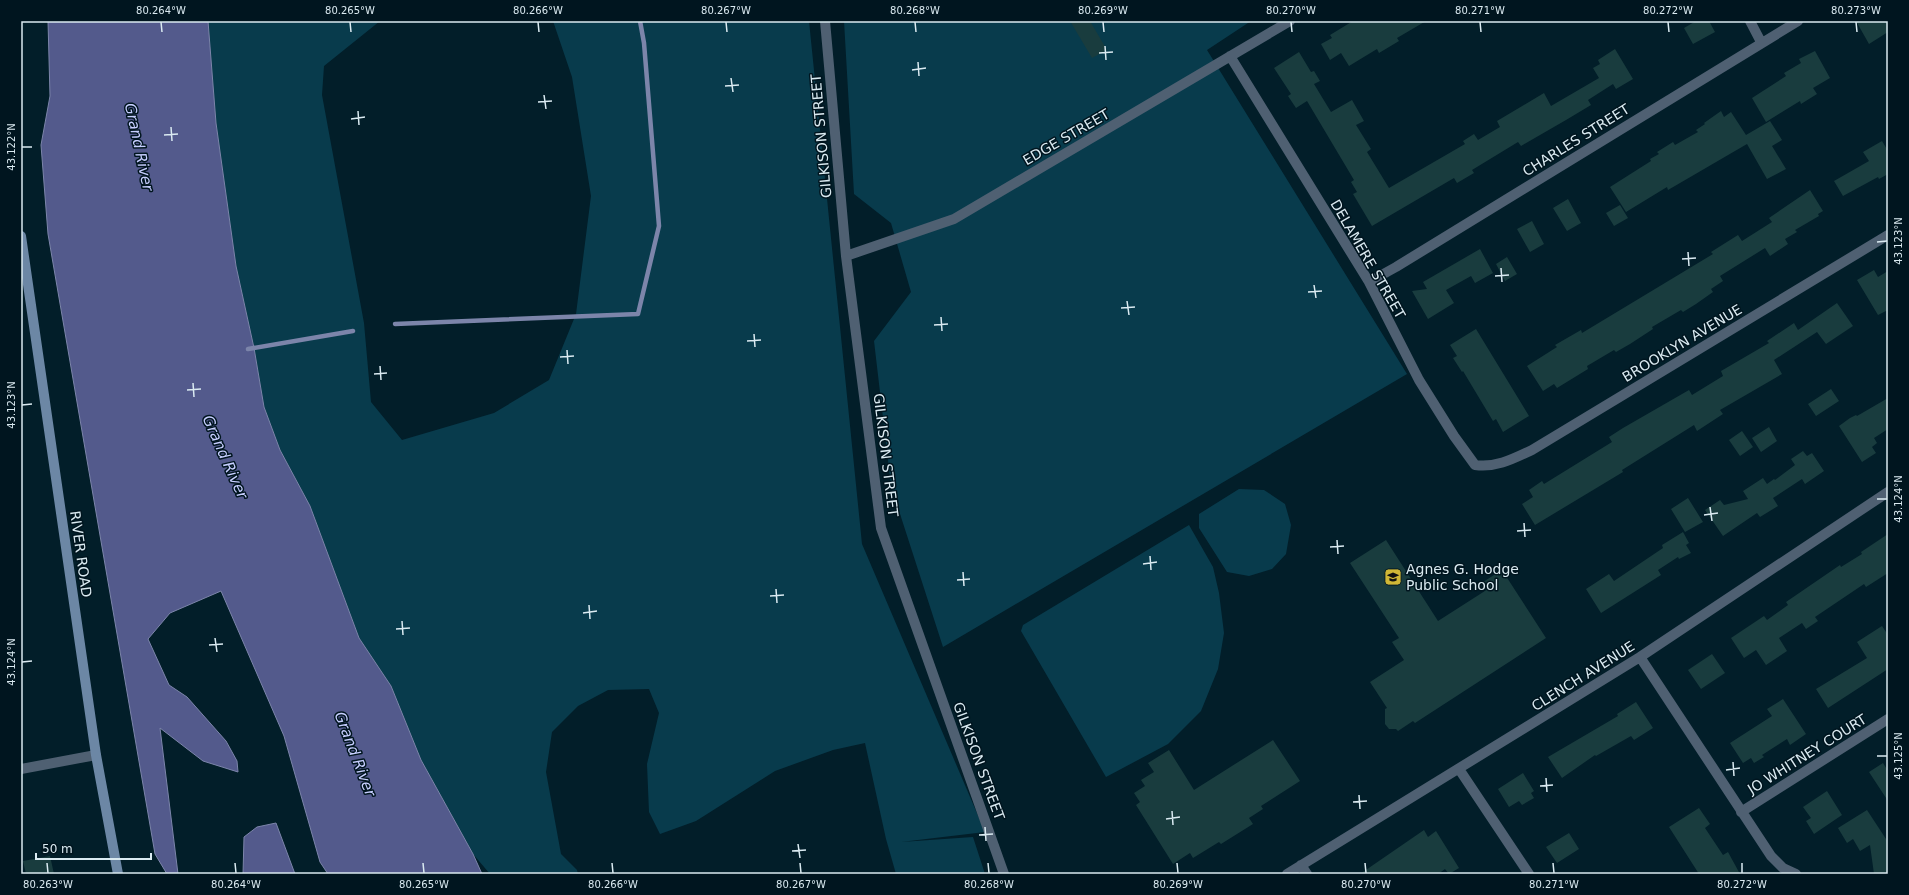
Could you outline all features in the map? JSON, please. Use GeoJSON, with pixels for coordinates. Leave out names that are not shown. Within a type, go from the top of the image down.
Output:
{"type":"FeatureCollection","features":[{"type":"Feature","properties":{"kind":"street","name":"GILKISON STREET"},"geometry":{"type":"LineString","coordinates":[[825,21],[846,256],[881,528],[1004,874]]}},
{"type":"Feature","properties":{"kind":"street","name":"EDGE STREET"},"geometry":{"type":"LineString","coordinates":[[846,256],[954,219],[1290,21]]}},
{"type":"Feature","properties":{"kind":"street"},"geometry":{"type":"LineString","coordinates":[[1750,21],[1761,42]]}},
{"type":"Feature","properties":{"kind":"street","name":"CHARLES STREET"},"geometry":{"type":"LineString","coordinates":[[1369,282],[1396,267],[1761,42],[1798,21]]}},
{"type":"Feature","properties":{"kind":"street","name":"DELAMERE STREET"},"geometry":{"type":"LineString","coordinates":[[1230,56],[1369,282],[1419,380],[1454,436],[1475,465],[1487,467]]}},
{"type":"Feature","properties":{"kind":"street","name":"BROOKLYN AVENUE"},"geometry":{"type":"LineString","coordinates":[[1487,467],[1505,462],[1532,450],[1888,235]]}},
{"type":"Feature","properties":{"kind":"street","name":"RIVER ROAD"},"geometry":{"type":"LineString","coordinates":[[21,236],[96,755],[118,874]]}},
{"type":"Feature","properties":{"kind":"street","name":"CLENCH AVENUE"},"geometry":{"type":"LineString","coordinates":[[1287,874],[1640,657],[1888,492]]}},
{"type":"Feature","properties":{"kind":"street","name":"JO WHITNEY COURT"},"geometry":{"type":"LineString","coordinates":[[1640,657],[1771,856],[1783,868],[1796,874]]}},
{"type":"Feature","properties":{"kind":"street","name":"JO WHITNEY COURT"},"geometry":{"type":"LineString","coordinates":[[1741,812],[1888,719]]}},
{"type":"Feature","properties":{"kind":"street"},"geometry":{"type":"LineString","coordinates":[[21,769],[96,755]]}},
{"type":"Feature","properties":{"kind":"street"},"geometry":{"type":"LineString","coordinates":[[1459,769],[1529,874]]}},
{"type":"Feature","properties":{"kind":"street"},"geometry":{"type":"LineString","coordinates":[[1301,865],[1307,874]]}},
{"type":"Feature","properties":{"kind":"shaded area"},"geometry":{"type":"Polygon","coordinates":[[[208,21],[380,21],[324,66],[322,95],[364,323],[371,402],[402,440],[494,413],[549,380],[576,314],[591,196],[572,77],[553,21],[809,21],[862,544],[985,832],[901,842],[973,837],[985,874],[896,874],[886,839],[865,743],[833,750],[775,771],[696,821],[660,834],[649,812],[647,764],[659,713],[649,689],[608,690],[578,706],[552,732],[546,772],[561,854],[577,870],[578,874],[490,874],[473,854],[421,760],[391,686],[359,638],[310,506],[280,450],[264,407],[254,348],[236,266],[216,123],[208,21]]]}},
{"type":"Feature","properties":{"kind":"shaded area"},"geometry":{"type":"Polygon","coordinates":[[[844,21],[1251,21],[1207,50],[1407,374],[943,647],[891,486],[874,341],[911,292],[891,223],[854,194],[844,21]]]}},
{"type":"Feature","properties":{"kind":"shaded area"},"geometry":{"type":"Polygon","coordinates":[[[1239,489],[1264,490],[1285,504],[1291,525],[1286,554],[1272,569],[1249,576],[1227,572],[1199,528],[1199,514],[1239,489]]]}},
{"type":"Feature","properties":{"kind":"shaded area"},"geometry":{"type":"Polygon","coordinates":[[[1189,525],[1213,567],[1219,593],[1224,633],[1218,669],[1201,711],[1168,744],[1106,777],[1021,631],[1023,625],[1189,525]]]}},
{"type":"Feature","properties":{"kind":"water","name":"Grand River"},"geometry":{"type":"Polygon","coordinates":[[[48,21],[208,21],[216,123],[236,266],[254,348],[264,407],[280,450],[310,506],[359,638],[391,686],[421,760],[473,854],[482,874],[328,874],[320,862],[284,736],[221,591],[170,613],[148,639],[169,685],[187,697],[226,741],[237,761],[238,772],[203,761],[160,728],[178,874],[167,874],[155,854],[48,234],[41,145],[50,96],[48,21]]]}},
{"type":"Feature","properties":{"kind":"water"},"geometry":{"type":"Polygon","coordinates":[[[276,823],[295,874],[243,874],[244,837],[257,827],[276,823]]]}},
{"type":"Feature","properties":{"kind":"building"},"geometry":{"type":"Polygon","coordinates":[[[1070,21],[1090,21],[1107,50],[1092,58],[1070,21]]]}},
{"type":"Feature","properties":{"kind":"building"},"geometry":{"type":"Polygon","coordinates":[[[1353,21],[1426,21],[1397,38],[1399,41],[1379,53],[1377,49],[1349,66],[1341,53],[1330,60],[1321,44],[1332,38],[1330,35],[1353,21]]]}},
{"type":"Feature","properties":{"kind":"building"},"geometry":{"type":"Polygon","coordinates":[[[1696,21],[1709,21],[1715,32],[1693,44],[1684,28],[1696,21]]]}},
{"type":"Feature","properties":{"kind":"building"},"geometry":{"type":"Polygon","coordinates":[[[1856,21],[1888,21],[1888,32],[1869,44],[1856,21]]]}},
{"type":"Feature","properties":{"kind":"building"},"geometry":{"type":"Polygon","coordinates":[[[1615,49],[1633,79],[1616,89],[1613,84],[1588,100],[1591,105],[1566,120],[1521,146],[1518,142],[1472,170],[1474,173],[1457,183],[1454,178],[1372,226],[1353,194],[1357,192],[1351,182],[1354,180],[1307,101],[1296,108],[1288,96],[1291,94],[1274,68],[1299,52],[1311,72],[1314,71],[1320,81],[1314,84],[1331,112],[1352,100],[1364,121],[1356,125],[1371,149],[1367,152],[1389,188],[1465,144],[1463,141],[1474,134],[1478,140],[1500,127],[1497,121],[1544,93],[1551,106],[1599,78],[1593,68],[1600,64],[1598,60],[1615,49]]]}},
{"type":"Feature","properties":{"kind":"building"},"geometry":{"type":"Polygon","coordinates":[[[1815,51],[1830,78],[1813,88],[1817,94],[1801,104],[1800,101],[1766,122],[1752,98],[1786,76],[1784,73],[1801,63],[1799,59],[1815,51]]]}},
{"type":"Feature","properties":{"kind":"building"},"geometry":{"type":"Polygon","coordinates":[[[1721,111],[1724,117],[1731,112],[1746,135],[1770,121],[1782,140],[1772,146],[1786,169],[1767,179],[1747,144],[1668,190],[1667,187],[1626,212],[1610,187],[1651,161],[1650,159],[1659,154],[1657,152],[1673,142],[1675,145],[1698,132],[1696,130],[1721,111]]]}},
{"type":"Feature","properties":{"kind":"building"},"geometry":{"type":"Polygon","coordinates":[[[1882,141],[1888,151],[1888,174],[1879,179],[1878,177],[1843,196],[1834,181],[1869,161],[1863,152],[1882,141]]]}},
{"type":"Feature","properties":{"kind":"building"},"geometry":{"type":"Polygon","coordinates":[[[1810,190],[1823,211],[1818,214],[1819,216],[1795,230],[1797,232],[1785,239],[1788,244],[1770,256],[1765,248],[1720,276],[1723,281],[1711,289],[1713,292],[1696,304],[1683,312],[1681,310],[1652,327],[1653,329],[1630,344],[1616,352],[1614,350],[1587,366],[1588,369],[1557,388],[1554,384],[1543,391],[1527,366],[1557,347],[1555,345],[1581,330],[1582,333],[1713,254],[1711,252],[1738,235],[1742,241],[1772,222],[1769,218],[1810,190]]]}},
{"type":"Feature","properties":{"kind":"building"},"geometry":{"type":"Polygon","coordinates":[[[1568,199],[1581,223],[1567,231],[1553,208],[1568,199]]]}},
{"type":"Feature","properties":{"kind":"building"},"geometry":{"type":"Polygon","coordinates":[[[1620,205],[1628,218],[1614,226],[1606,213],[1620,205]]]}},
{"type":"Feature","properties":{"kind":"building"},"geometry":{"type":"Polygon","coordinates":[[[1532,221],[1544,244],[1530,252],[1517,229],[1532,221]]]}},
{"type":"Feature","properties":{"kind":"building"},"geometry":{"type":"Polygon","coordinates":[[[1480,249],[1493,273],[1475,283],[1471,276],[1446,290],[1454,303],[1428,319],[1412,291],[1427,289],[1423,282],[1480,249]]]}},
{"type":"Feature","properties":{"kind":"building"},"geometry":{"type":"Polygon","coordinates":[[[1507,257],[1517,274],[1505,281],[1496,264],[1507,257]]]}},
{"type":"Feature","properties":{"kind":"building"},"geometry":{"type":"Polygon","coordinates":[[[1874,270],[1878,277],[1888,271],[1888,310],[1878,315],[1857,280],[1874,270]]]}},
{"type":"Feature","properties":{"kind":"building"},"geometry":{"type":"Polygon","coordinates":[[[1837,303],[1853,326],[1826,344],[1817,332],[1774,360],[1782,374],[1720,410],[1723,414],[1697,431],[1694,425],[1622,470],[1623,472],[1535,525],[1522,504],[1533,497],[1529,490],[1542,481],[1544,484],[1612,442],[1609,437],[1623,428],[1689,390],[1692,395],[1723,376],[1721,371],[1769,343],[1767,341],[1794,323],[1798,330],[1837,303]]]}},
{"type":"Feature","properties":{"kind":"building"},"geometry":{"type":"Polygon","coordinates":[[[1476,329],[1529,416],[1503,432],[1496,419],[1493,421],[1463,371],[1462,372],[1453,358],[1457,356],[1450,345],[1476,329]]]}},
{"type":"Feature","properties":{"kind":"building"},"geometry":{"type":"Polygon","coordinates":[[[1831,389],[1839,401],[1816,416],[1808,404],[1831,389]]]}},
{"type":"Feature","properties":{"kind":"building"},"geometry":{"type":"Polygon","coordinates":[[[1888,398],[1888,429],[1874,438],[1877,443],[1872,447],[1876,453],[1862,462],[1839,426],[1850,418],[1856,415],[1857,416],[1888,398]]]}},
{"type":"Feature","properties":{"kind":"building"},"geometry":{"type":"Polygon","coordinates":[[[1769,427],[1777,441],[1761,452],[1752,438],[1769,427]]]}},
{"type":"Feature","properties":{"kind":"building"},"geometry":{"type":"Polygon","coordinates":[[[1742,431],[1753,447],[1740,456],[1729,440],[1742,431]]]}},
{"type":"Feature","properties":{"kind":"building"},"geometry":{"type":"Polygon","coordinates":[[[1803,451],[1807,456],[1812,453],[1824,471],[1805,484],[1802,479],[1773,498],[1778,506],[1760,517],[1757,513],[1723,536],[1705,510],[1720,500],[1724,505],[1748,499],[1743,491],[1763,478],[1767,484],[1774,479],[1775,480],[1795,465],[1791,459],[1803,451]]]}},
{"type":"Feature","properties":{"kind":"building"},"geometry":{"type":"Polygon","coordinates":[[[1688,498],[1703,522],[1685,532],[1671,509],[1688,498]]]}},
{"type":"Feature","properties":{"kind":"building"},"geometry":{"type":"Polygon","coordinates":[[[1683,532],[1689,543],[1686,545],[1691,553],[1679,559],[1678,557],[1658,570],[1661,575],[1601,613],[1586,589],[1609,574],[1614,581],[1663,548],[1662,545],[1683,532]]]}},
{"type":"Feature","properties":{"kind":"building"},"geometry":{"type":"Polygon","coordinates":[[[1888,534],[1888,573],[1866,587],[1864,584],[1815,617],[1818,621],[1806,629],[1802,623],[1779,638],[1787,651],[1766,665],[1756,650],[1744,658],[1731,638],[1764,616],[1767,620],[1788,605],[1786,602],[1840,565],[1841,567],[1862,554],[1861,552],[1888,534]]]}},
{"type":"Feature","properties":{"kind":"building"},"geometry":{"type":"Polygon","coordinates":[[[1386,540],[1438,621],[1488,589],[1483,582],[1502,570],[1546,638],[1415,723],[1413,721],[1398,731],[1396,729],[1389,729],[1385,724],[1385,709],[1387,708],[1370,682],[1404,660],[1392,642],[1399,638],[1350,563],[1386,540]]]}},
{"type":"Feature","properties":{"kind":"building"},"geometry":{"type":"Polygon","coordinates":[[[1882,626],[1888,635],[1888,669],[1828,708],[1816,689],[1867,658],[1857,642],[1882,626]]]}},
{"type":"Feature","properties":{"kind":"building"},"geometry":{"type":"Polygon","coordinates":[[[1712,654],[1725,673],[1701,689],[1688,670],[1712,654]]]}},
{"type":"Feature","properties":{"kind":"building"},"geometry":{"type":"Polygon","coordinates":[[[1783,699],[1806,734],[1790,745],[1787,739],[1762,755],[1764,757],[1754,763],[1751,758],[1743,763],[1730,743],[1772,716],[1767,709],[1783,699]]]}},
{"type":"Feature","properties":{"kind":"building"},"geometry":{"type":"Polygon","coordinates":[[[1636,702],[1653,728],[1634,740],[1631,736],[1596,756],[1595,755],[1562,778],[1548,757],[1618,716],[1617,714],[1636,702]]]}},
{"type":"Feature","properties":{"kind":"building"},"geometry":{"type":"Polygon","coordinates":[[[1273,740],[1300,781],[1261,806],[1263,809],[1249,818],[1253,824],[1221,844],[1219,842],[1193,858],[1190,853],[1173,864],[1136,805],[1140,802],[1134,793],[1145,786],[1141,780],[1154,772],[1148,763],[1169,750],[1194,790],[1273,740]]]}},
{"type":"Feature","properties":{"kind":"building"},"geometry":{"type":"Polygon","coordinates":[[[1883,763],[1888,771],[1888,801],[1869,772],[1883,763]]]}},
{"type":"Feature","properties":{"kind":"building"},"geometry":{"type":"Polygon","coordinates":[[[1523,773],[1534,791],[1531,793],[1534,798],[1522,805],[1519,801],[1509,807],[1498,789],[1523,773]]]}},
{"type":"Feature","properties":{"kind":"building"},"geometry":{"type":"Polygon","coordinates":[[[1827,791],[1842,815],[1814,834],[1806,821],[1811,818],[1803,807],[1827,791]]]}},
{"type":"Feature","properties":{"kind":"building"},"geometry":{"type":"Polygon","coordinates":[[[1699,808],[1710,824],[1705,828],[1723,855],[1728,852],[1740,874],[1699,874],[1669,827],[1699,808]]]}},
{"type":"Feature","properties":{"kind":"building"},"geometry":{"type":"Polygon","coordinates":[[[1867,810],[1888,842],[1888,874],[1874,874],[1870,845],[1860,851],[1853,839],[1847,843],[1838,828],[1867,810]]]}},
{"type":"Feature","properties":{"kind":"building"},"geometry":{"type":"Polygon","coordinates":[[[1424,830],[1428,837],[1436,831],[1459,868],[1449,874],[1445,869],[1438,874],[1360,874],[1424,830]]]}},
{"type":"Feature","properties":{"kind":"building"},"geometry":{"type":"Polygon","coordinates":[[[1569,833],[1579,849],[1557,863],[1546,847],[1569,833]]]}},
{"type":"Feature","properties":{"kind":"building"},"geometry":{"type":"Polygon","coordinates":[[[50,856],[54,874],[26,874],[23,861],[50,856]]]}},
{"type":"Feature","properties":{"kind":"waterway"},"geometry":{"type":"LineString","coordinates":[[395,324],[638,314],[659,226],[644,43],[640,21]]}},
{"type":"Feature","properties":{"kind":"waterway"},"geometry":{"type":"LineString","coordinates":[[248,349],[353,331]]}},
{"type":"Feature","properties":{"kind":"place","name":"Agnes G. Hodge Public School"},"geometry":{"type":"Point","coordinates":[1393,577]}}]}
